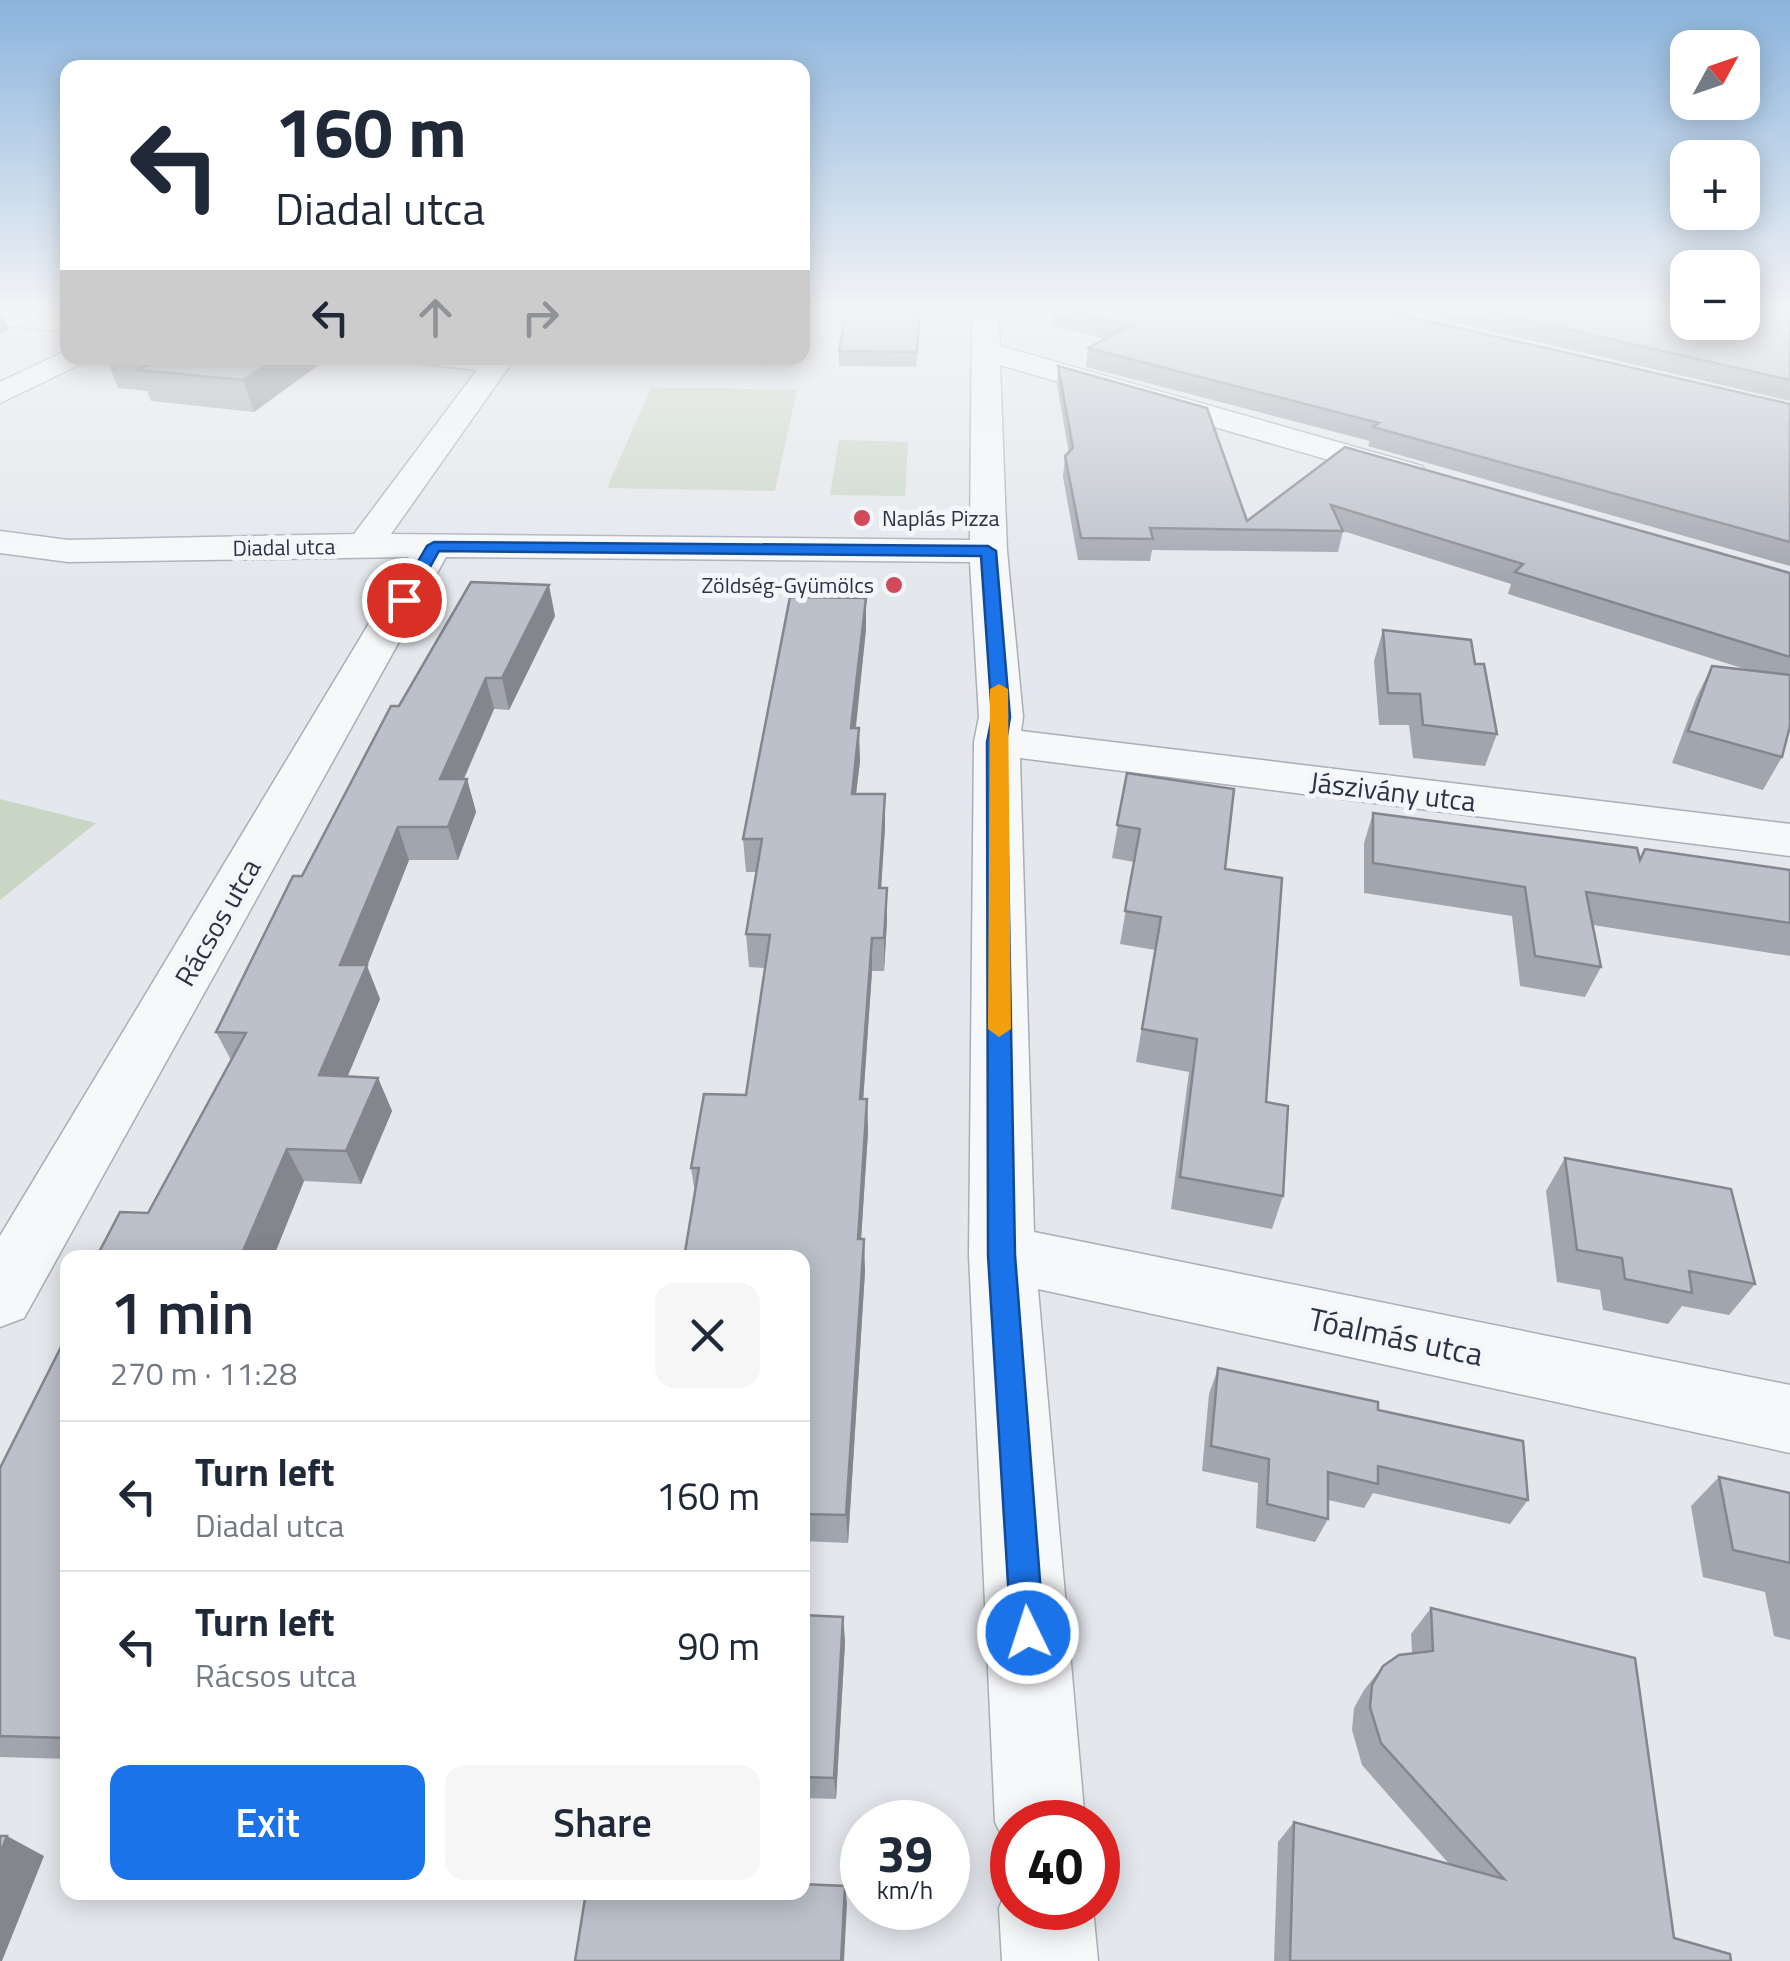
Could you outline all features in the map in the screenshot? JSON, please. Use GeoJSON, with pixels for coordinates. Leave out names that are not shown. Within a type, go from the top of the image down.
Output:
{"type":"FeatureCollection","features":[{"type":"Feature","properties":{"kind":"street"},"geometry":{"type":"LineString","coordinates":[[365,546],[468,402]]}},
{"type":"Feature","properties":{"kind":"street"},"geometry":{"type":"LineString","coordinates":[[986,402],[988,551],[1001,717],[996,742],[1002,1255],[1039,1800]]}},
{"type":"Feature","properties":{"kind":"street"},"geometry":{"type":"LineString","coordinates":[[1161,402],[1448,484]]}},
{"type":"Feature","properties":{"kind":"street","name":"Diadal utca"},"geometry":{"type":"LineString","coordinates":[[0,542],[68,551],[434,546],[988,551]]}},
{"type":"Feature","properties":{"kind":"street","name":"Rácsos utca"},"geometry":{"type":"LineString","coordinates":[[0,1297],[434,546]]}},
{"type":"Feature","properties":{"kind":"street","name":"Jászivány utca"},"geometry":{"type":"LineString","coordinates":[[996,742],[1790,840]]}},
{"type":"Feature","properties":{"kind":"street","name":"Tóalmás utca"},"geometry":{"type":"LineString","coordinates":[[1002,1255],[1091,1269],[1790,1419]]}},
{"type":"Feature","properties":{"kind":"street"},"geometry":{"type":"LineString","coordinates":[[1048,1930],[1050,1961]]}},
{"type":"Feature","properties":{"kind":"green space"},"geometry":{"type":"Polygon","coordinates":[[[645,402],[794,402],[775,491],[607,488],[645,402]]]}},
{"type":"Feature","properties":{"kind":"green space"},"geometry":{"type":"Polygon","coordinates":[[[839,440],[908,442],[905,496],[830,495],[839,440]]]}},
{"type":"Feature","properties":{"kind":"green space"},"geometry":{"type":"Polygon","coordinates":[[[0,799],[96,823],[0,900],[0,799]]]}},
{"type":"Feature","properties":{"kind":"building"},"geometry":{"type":"Polygon","coordinates":[[[1064,402],[1184,402],[1207,408],[1247,521],[1345,447],[1790,573],[1790,657],[1515,572],[1523,564],[1331,505],[1343,531],[1150,528],[1153,539],[1081,538],[1065,456],[1073,448],[1064,402]]]}},
{"type":"Feature","properties":{"kind":"building"},"geometry":{"type":"Polygon","coordinates":[[[1296,402],[1790,404],[1790,542],[1373,427],[1379,423],[1296,402]]]}},
{"type":"Feature","properties":{"kind":"building"},"geometry":{"type":"Polygon","coordinates":[[[471,582],[549,585],[502,678],[486,678],[440,779],[467,779],[448,827],[398,827],[340,965],[367,965],[319,1075],[378,1078],[346,1151],[287,1149],[243,1250],[100,1250],[120,1212],[148,1213],[246,1033],[216,1032],[293,876],[302,876],[391,706],[399,706],[471,582]]]}},
{"type":"Feature","properties":{"kind":"building"},"geometry":{"type":"Polygon","coordinates":[[[790,597],[866,598],[851,728],[859,728],[852,794],[885,794],[879,888],[887,888],[884,938],[872,938],[860,1099],[867,1099],[858,1239],[864,1239],[846,1515],[810,1514],[810,1250],[685,1250],[699,1168],[691,1168],[704,1094],[746,1095],[770,935],[746,934],[762,839],[743,839],[790,597]]]}},
{"type":"Feature","properties":{"kind":"building"},"geometry":{"type":"Polygon","coordinates":[[[1383,630],[1471,640],[1475,664],[1484,664],[1497,734],[1423,725],[1420,694],[1388,693],[1383,630]]]}},
{"type":"Feature","properties":{"kind":"building"},"geometry":{"type":"Polygon","coordinates":[[[1712,666],[1790,675],[1790,726],[1782,757],[1688,731],[1712,666]]]}},
{"type":"Feature","properties":{"kind":"building"},"geometry":{"type":"Polygon","coordinates":[[[1127,773],[1234,789],[1225,869],[1282,878],[1266,1102],[1288,1106],[1283,1196],[1180,1177],[1197,1039],[1142,1029],[1161,917],[1125,911],[1140,829],[1117,825],[1127,773]]]}},
{"type":"Feature","properties":{"kind":"building"},"geometry":{"type":"Polygon","coordinates":[[[1373,813],[1637,848],[1640,860],[1645,849],[1790,870],[1790,923],[1586,892],[1601,967],[1535,956],[1525,887],[1373,863],[1373,813]]]}},
{"type":"Feature","properties":{"kind":"building"},"geometry":{"type":"Polygon","coordinates":[[[1565,1158],[1731,1189],[1755,1284],[1689,1271],[1692,1293],[1625,1279],[1622,1258],[1577,1250],[1565,1158]]]}},
{"type":"Feature","properties":{"kind":"building"},"geometry":{"type":"Polygon","coordinates":[[[60,1349],[60,1738],[0,1736],[0,1468],[60,1349]]]}},
{"type":"Feature","properties":{"kind":"building"},"geometry":{"type":"Polygon","coordinates":[[[1218,1368],[1378,1402],[1378,1410],[1523,1441],[1528,1500],[1378,1466],[1378,1484],[1328,1472],[1328,1519],[1267,1504],[1269,1459],[1211,1446],[1218,1368]]]}},
{"type":"Feature","properties":{"kind":"building"},"geometry":{"type":"Polygon","coordinates":[[[1719,1477],[1790,1493],[1790,1563],[1733,1550],[1719,1477]]]}},
{"type":"Feature","properties":{"kind":"building"},"geometry":{"type":"Polygon","coordinates":[[[1431,1608],[1635,1658],[1674,1938],[1730,1954],[1731,1961],[1290,1961],[1294,1822],[1504,1879],[1381,1743],[1370,1707],[1372,1685],[1383,1666],[1399,1655],[1433,1651],[1431,1608]]]}},
{"type":"Feature","properties":{"kind":"building"},"geometry":{"type":"Polygon","coordinates":[[[810,1615],[843,1617],[834,1778],[810,1777],[810,1615]]]}},
{"type":"Feature","properties":{"kind":"building"},"geometry":{"type":"Polygon","coordinates":[[[0,1836],[7,1836],[0,1854],[0,1836]]]}},
{"type":"Feature","properties":{"kind":"building"},"geometry":{"type":"Polygon","coordinates":[[[810,1884],[840,1886],[841,1961],[575,1961],[585,1900],[810,1900],[810,1884]]]}},
{"type":"Feature","properties":{"kind":"slow traffic"},"geometry":{"type":"LineString","coordinates":[[999,689],[999,1029]]}},
{"type":"Feature","properties":{"kind":"place","name":"Naplás Pizza"},"geometry":{"type":"Point","coordinates":[862,518]}},
{"type":"Feature","properties":{"kind":"place","name":"Zöldség-Gyümölcs"},"geometry":{"type":"Point","coordinates":[894,585]}},
{"type":"Feature","properties":{"kind":"route"},"geometry":{"type":"LineString","coordinates":[[404,600],[434,546],[988,551],[1001,717],[996,742],[1002,1255],[1028,1633]]}}]}
